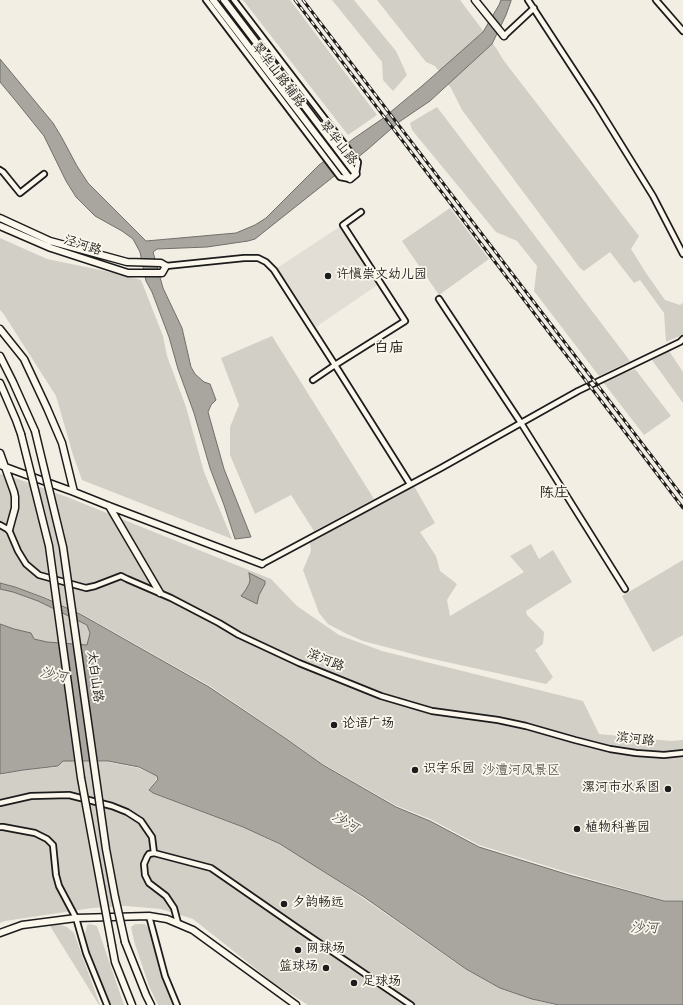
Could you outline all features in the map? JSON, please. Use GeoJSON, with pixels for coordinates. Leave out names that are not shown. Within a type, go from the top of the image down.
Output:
{"type":"FeatureCollection","features":[{"type":"Feature","properties":{"kind":"main road","name":"翠华山路"},"geometry":{"type":"LineString","coordinates":[[213,0],[322,149],[342,175],[350,179],[356,174],[224,0]]}},
{"type":"Feature","properties":{"kind":"main road"},"geometry":{"type":"LineString","coordinates":[[476,0],[503,35]]}},
{"type":"Feature","properties":{"kind":"main road","name":"泾河路"},"geometry":{"type":"LineString","coordinates":[[0,218],[50,241],[127,262],[163,265],[162,273],[128,273],[51,248],[0,226]]}},
{"type":"Feature","properties":{"kind":"main road"},"geometry":{"type":"LineString","coordinates":[[0,329],[24,359],[47,408],[62,443],[74,492]]}},
{"type":"Feature","properties":{"kind":"main road","name":"太白山路"},"geometry":{"type":"LineString","coordinates":[[0,356],[35,431],[63,547],[106,849],[115,897],[125,942],[151,1005]]}},
{"type":"Feature","properties":{"kind":"main road","name":"太白山路"},"geometry":{"type":"LineString","coordinates":[[0,383],[21,434],[49,546],[81,778],[115,962],[132,1005]]}},
{"type":"Feature","properties":{"kind":"main road"},"geometry":{"type":"LineString","coordinates":[[0,453],[2,466],[11,491],[15,497],[15,508],[9,530]]}},
{"type":"Feature","properties":{"kind":"main road"},"geometry":{"type":"LineString","coordinates":[[2,466],[262,564]]}},
{"type":"Feature","properties":{"kind":"main road"},"geometry":{"type":"LineString","coordinates":[[109,506],[160,593]]}},
{"type":"Feature","properties":{"kind":"main road"},"geometry":{"type":"LineString","coordinates":[[0,933],[22,925],[76,918],[149,916],[167,919],[193,930],[296,1005]]}},
{"type":"Feature","properties":{"kind":"street","name":"翠华山路辅路"},"geometry":{"type":"LineString","coordinates":[[206,0],[322,149]]}},
{"type":"Feature","properties":{"kind":"street","name":"翠华山路辅路"},"geometry":{"type":"LineString","coordinates":[[234,0],[358,162],[356,174]]}},
{"type":"Feature","properties":{"kind":"street"},"geometry":{"type":"LineString","coordinates":[[528,0],[596,104],[653,196],[683,254]]}},
{"type":"Feature","properties":{"kind":"street"},"geometry":{"type":"LineString","coordinates":[[656,0],[683,31]]}},
{"type":"Feature","properties":{"kind":"street"},"geometry":{"type":"LineString","coordinates":[[503,35],[534,8]]}},
{"type":"Feature","properties":{"kind":"street"},"geometry":{"type":"LineString","coordinates":[[0,170],[20,193],[44,174]]}},
{"type":"Feature","properties":{"kind":"street"},"geometry":{"type":"LineString","coordinates":[[313,380],[405,321],[343,224],[361,212]]}},
{"type":"Feature","properties":{"kind":"street"},"geometry":{"type":"LineString","coordinates":[[163,265],[244,258],[258,258],[266,262],[274,270],[410,484]]}},
{"type":"Feature","properties":{"kind":"street"},"geometry":{"type":"LineString","coordinates":[[439,299],[522,424],[625,589]]}},
{"type":"Feature","properties":{"kind":"street"},"geometry":{"type":"LineString","coordinates":[[262,564],[522,424],[578,391],[680,342],[683,339]]}},
{"type":"Feature","properties":{"kind":"street"},"geometry":{"type":"LineString","coordinates":[[0,525],[9,530]]}},
{"type":"Feature","properties":{"kind":"street","name":"滨河路"},"geometry":{"type":"LineString","coordinates":[[9,530],[18,551],[26,564],[39,576],[86,588],[120,576],[160,593],[219,623],[239,635],[299,663],[375,693],[408,704],[432,711],[498,720],[526,726],[610,749],[664,755],[683,753]]}},
{"type":"Feature","properties":{"kind":"street"},"geometry":{"type":"LineString","coordinates":[[0,803],[31,796],[68,794],[112,806],[127,812],[141,821],[152,838],[154,853]]}},
{"type":"Feature","properties":{"kind":"street"},"geometry":{"type":"LineString","coordinates":[[0,827],[35,834],[47,839],[53,845],[56,875],[59,886],[76,918],[86,953],[107,1005]]}},
{"type":"Feature","properties":{"kind":"street"},"geometry":{"type":"LineString","coordinates":[[178,923],[174,908],[166,896],[149,883],[145,875],[144,864],[149,854],[154,853],[211,868],[412,1005]]}},
{"type":"Feature","properties":{"kind":"street"},"geometry":{"type":"LineString","coordinates":[[149,916],[165,976],[177,1005]]}},
{"type":"Feature","properties":{"kind":"shaded area","name":"许慎崇文幼儿园"},"geometry":{"type":"Polygon","coordinates":[[[341,226],[379,284],[316,327],[277,268],[341,226]]]}},
{"type":"Feature","properties":{"kind":"green space"},"geometry":{"type":"Polygon","coordinates":[[[243,0],[290,0],[377,115],[348,135],[243,0]]]}},
{"type":"Feature","properties":{"kind":"green space"},"geometry":{"type":"Polygon","coordinates":[[[332,0],[354,0],[396,51],[407,75],[393,91],[383,80],[382,62],[332,0]]]}},
{"type":"Feature","properties":{"kind":"green space"},"geometry":{"type":"Polygon","coordinates":[[[377,0],[460,0],[504,61],[639,236],[631,249],[646,273],[665,300],[680,305],[683,303],[683,334],[666,342],[664,313],[640,280],[634,283],[610,252],[584,271],[580,268],[462,110],[451,88],[435,66],[426,62],[377,0]]]}},
{"type":"Feature","properties":{"kind":"green space"},"geometry":{"type":"Polygon","coordinates":[[[437,107],[630,361],[599,376],[534,291],[537,266],[517,241],[496,232],[412,130],[410,123],[437,107]]]}},
{"type":"Feature","properties":{"kind":"green space"},"geometry":{"type":"Polygon","coordinates":[[[450,208],[489,259],[439,295],[402,241],[450,208]]]}},
{"type":"Feature","properties":{"kind":"green space"},"geometry":{"type":"Polygon","coordinates":[[[0,238],[47,259],[141,280],[163,336],[167,356],[186,407],[204,472],[232,539],[82,480],[73,455],[56,396],[0,310],[0,238]]]}},
{"type":"Feature","properties":{"kind":"green space"},"geometry":{"type":"Polygon","coordinates":[[[272,336],[374,499],[314,531],[291,495],[255,514],[230,455],[230,427],[239,405],[221,358],[272,336]]]}},
{"type":"Feature","properties":{"kind":"green space"},"geometry":{"type":"Polygon","coordinates":[[[669,351],[683,372],[683,403],[652,360],[669,351]]]}},
{"type":"Feature","properties":{"kind":"green space"},"geometry":{"type":"Polygon","coordinates":[[[635,369],[671,416],[644,435],[603,382],[635,369]]]}},
{"type":"Feature","properties":{"kind":"green space","name":"沙澧河风景区"},"geometry":{"type":"Polygon","coordinates":[[[0,474],[67,497],[271,579],[297,606],[339,635],[382,651],[583,701],[599,734],[671,741],[683,740],[683,900],[663,900],[479,845],[430,819],[395,805],[323,764],[210,686],[80,613],[45,597],[0,583],[0,474]]]}},
{"type":"Feature","properties":{"kind":"green space"},"geometry":{"type":"Polygon","coordinates":[[[414,486],[435,523],[420,532],[436,556],[440,571],[457,584],[447,600],[450,616],[524,572],[510,556],[531,544],[539,559],[553,550],[572,582],[526,611],[527,615],[544,632],[543,644],[535,650],[553,677],[546,684],[424,657],[363,641],[328,624],[319,613],[303,570],[311,551],[310,543],[414,486]]]}},
{"type":"Feature","properties":{"kind":"green space"},"geometry":{"type":"Polygon","coordinates":[[[683,560],[683,635],[653,652],[622,596],[683,560]]]}},
{"type":"Feature","properties":{"kind":"green space"},"geometry":{"type":"Polygon","coordinates":[[[0,589],[38,601],[87,625],[91,633],[88,645],[47,642],[34,639],[0,624],[0,589]]]}},
{"type":"Feature","properties":{"kind":"green space"},"geometry":{"type":"Polygon","coordinates":[[[63,761],[108,762],[138,768],[157,776],[149,789],[152,793],[244,828],[280,845],[363,898],[465,969],[500,988],[556,1005],[308,1005],[275,984],[193,919],[161,909],[125,906],[92,908],[0,923],[0,775],[23,770],[58,767],[63,761]]]}},
{"type":"Feature","properties":{"kind":"green space"},"geometry":{"type":"Polygon","coordinates":[[[90,924],[97,926],[124,1005],[111,1005],[85,939],[87,925],[90,924]]]}},
{"type":"Feature","properties":{"kind":"green space"},"geometry":{"type":"Polygon","coordinates":[[[135,924],[145,924],[149,929],[163,981],[174,1005],[158,1005],[149,986],[134,941],[131,927],[135,924]]]}},
{"type":"Feature","properties":{"kind":"green space"},"geometry":{"type":"Polygon","coordinates":[[[56,925],[67,927],[74,933],[100,1005],[50,926],[56,925]]]}},
{"type":"Feature","properties":{"kind":"water"},"geometry":{"type":"Polygon","coordinates":[[[501,0],[511,1],[492,44],[430,101],[399,122],[367,150],[255,239],[207,247],[157,249],[153,252],[163,288],[182,328],[191,367],[195,374],[204,382],[210,384],[216,400],[211,405],[208,412],[224,469],[251,537],[235,539],[210,468],[169,337],[152,292],[146,281],[140,252],[133,239],[95,216],[76,197],[66,181],[44,136],[0,82],[0,59],[53,123],[88,183],[146,241],[236,233],[255,225],[266,218],[319,165],[382,119],[422,86],[483,32],[501,0]]]}},
{"type":"Feature","properties":{"kind":"water"},"geometry":{"type":"Polygon","coordinates":[[[249,573],[265,581],[257,604],[241,596],[249,584],[249,573]]]}},
{"type":"Feature","properties":{"kind":"water","name":"沙河"},"geometry":{"type":"Polygon","coordinates":[[[0,583],[45,598],[80,614],[209,687],[323,765],[396,807],[430,821],[479,847],[569,875],[664,901],[683,901],[683,1005],[559,1005],[532,999],[500,988],[466,969],[364,897],[280,844],[243,827],[153,793],[149,790],[158,779],[157,776],[139,767],[108,761],[63,761],[58,766],[0,774],[0,624],[31,633],[34,639],[47,642],[87,645],[90,633],[87,625],[38,601],[0,589],[0,583]]]}},
{"type":"Feature","properties":{"kind":"railway"},"geometry":{"type":"LineString","coordinates":[[295,0],[683,508]]}},
{"type":"Feature","properties":{"kind":"railway"},"geometry":{"type":"LineString","coordinates":[[303,0],[683,497]]}},
{"type":"Feature","properties":{"kind":"place","name":"许慎崇文幼儿园"},"geometry":{"type":"Point","coordinates":[328,276]}},
{"type":"Feature","properties":{"kind":"place","name":"论语广场"},"geometry":{"type":"Point","coordinates":[334,725]}},
{"type":"Feature","properties":{"kind":"place","name":"识字乐园"},"geometry":{"type":"Point","coordinates":[415,770]}},
{"type":"Feature","properties":{"kind":"place","name":"漯河市水系图"},"geometry":{"type":"Point","coordinates":[668,789]}},
{"type":"Feature","properties":{"kind":"place","name":"植物科普园"},"geometry":{"type":"Point","coordinates":[577,829]}},
{"type":"Feature","properties":{"kind":"place","name":"夕韵畅远"},"geometry":{"type":"Point","coordinates":[284,904]}},
{"type":"Feature","properties":{"kind":"place","name":"网球场"},"geometry":{"type":"Point","coordinates":[298,950]}},
{"type":"Feature","properties":{"kind":"place","name":"篮球场"},"geometry":{"type":"Point","coordinates":[326,968]}},
{"type":"Feature","properties":{"kind":"place","name":"足球场"},"geometry":{"type":"Point","coordinates":[354,983]}},
{"type":"Feature","properties":{"kind":"district","name":"白庙"},"geometry":{"type":"Point","coordinates":[389,350]}},
{"type":"Feature","properties":{"kind":"district","name":"陈庄"},"geometry":{"type":"Point","coordinates":[554,495]}}]}
